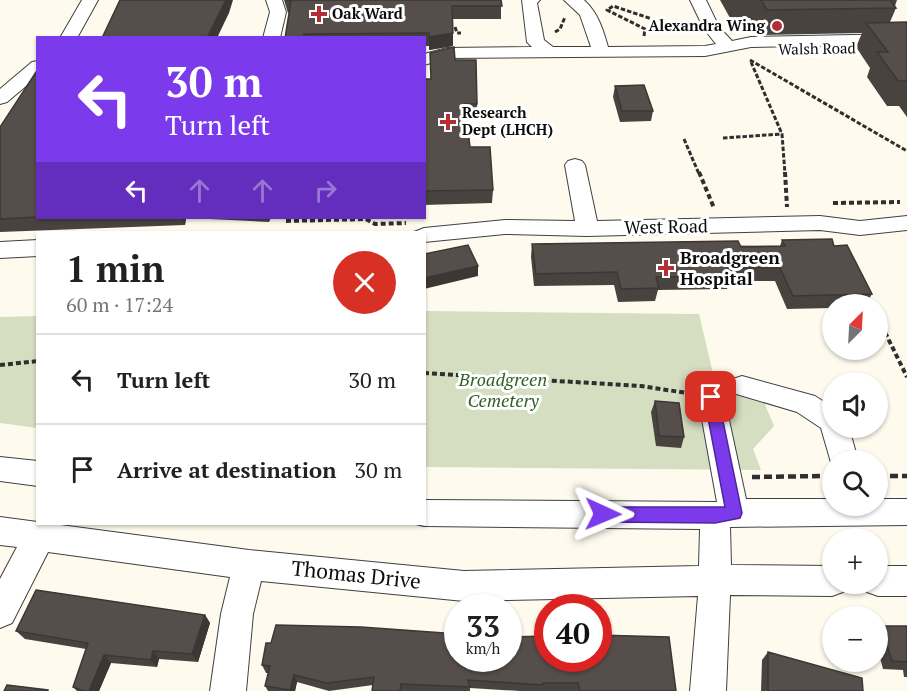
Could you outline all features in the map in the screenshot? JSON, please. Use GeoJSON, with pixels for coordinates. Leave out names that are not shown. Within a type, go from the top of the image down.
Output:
{"type":"FeatureCollection","features":[{"type":"Feature","properties":{"kind":"street"},"geometry":{"type":"LineString","coordinates":[[272,36],[278,12],[274,0]]}},
{"type":"Feature","properties":{"kind":"street"},"geometry":{"type":"LineString","coordinates":[[532,0],[529,1],[536,42],[549,52]]}},
{"type":"Feature","properties":{"kind":"street"},"geometry":{"type":"LineString","coordinates":[[572,0],[581,3],[586,10],[601,52]]}},
{"type":"Feature","properties":{"kind":"street"},"geometry":{"type":"LineString","coordinates":[[698,0],[712,28],[728,47]]}},
{"type":"Feature","properties":{"kind":"street"},"geometry":{"type":"LineString","coordinates":[[70,36],[101,3]]}},
{"type":"Feature","properties":{"kind":"street"},"geometry":{"type":"LineString","coordinates":[[426,59],[447,53],[705,51],[751,42],[907,39]]}},
{"type":"Feature","properties":{"kind":"street","name":"Walsh Road"},"geometry":{"type":"LineString","coordinates":[[728,47],[752,50],[907,47]]}},
{"type":"Feature","properties":{"kind":"street"},"geometry":{"type":"LineString","coordinates":[[0,98],[36,68]]}},
{"type":"Feature","properties":{"kind":"street"},"geometry":{"type":"LineString","coordinates":[[575,165],[587,229]]}},
{"type":"Feature","properties":{"kind":"street","name":"West Road"},"geometry":{"type":"LineString","coordinates":[[426,235],[505,227],[587,229],[820,223],[860,228],[907,223]]}},
{"type":"Feature","properties":{"kind":"street"},"geometry":{"type":"LineString","coordinates":[[0,250],[36,248]]}},
{"type":"Feature","properties":{"kind":"street"},"geometry":{"type":"LineString","coordinates":[[742,386],[805,404],[822,415]]}},
{"type":"Feature","properties":{"kind":"street"},"geometry":{"type":"LineString","coordinates":[[708,691],[715,581],[727,478],[711,397]]}},
{"type":"Feature","properties":{"kind":"street"},"geometry":{"type":"LineString","coordinates":[[0,469],[36,474]]}},
{"type":"Feature","properties":{"kind":"street"},"geometry":{"type":"LineString","coordinates":[[426,513],[724,514],[822,511]]}},
{"type":"Feature","properties":{"kind":"street"},"geometry":{"type":"LineString","coordinates":[[888,511],[907,512]]}},
{"type":"Feature","properties":{"kind":"street","name":"Thomas Drive"},"geometry":{"type":"LineString","coordinates":[[0,531],[249,565],[464,586],[822,580]]}},
{"type":"Feature","properties":{"kind":"street"},"geometry":{"type":"LineString","coordinates":[[0,612],[39,537]]}},
{"type":"Feature","properties":{"kind":"street"},"geometry":{"type":"LineString","coordinates":[[228,691],[237,614],[249,565]]}},
{"type":"Feature","properties":{"kind":"street"},"geometry":{"type":"LineString","coordinates":[[888,581],[907,581]]}},
{"type":"Feature","properties":{"kind":"path"},"geometry":{"type":"LineString","coordinates":[[644,37],[645,29],[637,23],[607,10],[613,6],[680,30],[698,33]]}},
{"type":"Feature","properties":{"kind":"path"},"geometry":{"type":"LineString","coordinates":[[749,55],[782,134],[788,213]]}},
{"type":"Feature","properties":{"kind":"path"},"geometry":{"type":"LineString","coordinates":[[750,60],[907,152]]}},
{"type":"Feature","properties":{"kind":"path"},"geometry":{"type":"LineString","coordinates":[[723,138],[782,134]]}},
{"type":"Feature","properties":{"kind":"path"},"geometry":{"type":"LineString","coordinates":[[684,139],[718,216]]}},
{"type":"Feature","properties":{"kind":"path"},"geometry":{"type":"LineString","coordinates":[[888,338],[907,377]]}},
{"type":"Feature","properties":{"kind":"path"},"geometry":{"type":"LineString","coordinates":[[0,365],[36,361]]}},
{"type":"Feature","properties":{"kind":"path"},"geometry":{"type":"LineString","coordinates":[[426,373],[641,386],[711,397]]}},
{"type":"Feature","properties":{"kind":"path"},"geometry":{"type":"LineString","coordinates":[[727,478],[822,476]]}},
{"type":"Feature","properties":{"kind":"path"},"geometry":{"type":"LineString","coordinates":[[888,476],[907,476]]}},
{"type":"Feature","properties":{"kind":"green space","name":"Broadgreen Cemetery"},"geometry":{"type":"Polygon","coordinates":[[[426,311],[699,314],[716,386],[764,402],[774,426],[753,449],[761,470],[426,467],[426,311]]]}},
{"type":"Feature","properties":{"kind":"green space"},"geometry":{"type":"Polygon","coordinates":[[[36,316],[36,428],[0,423],[0,317],[36,316]]]}},
{"type":"Feature","properties":{"kind":"building"},"geometry":{"type":"Polygon","coordinates":[[[120,0],[226,0],[208,36],[103,36],[120,0]]]}},
{"type":"Feature","properties":{"kind":"building"},"geometry":{"type":"Polygon","coordinates":[[[286,0],[501,0],[502,6],[452,6],[453,33],[429,37],[429,33],[285,36],[291,1],[286,0]]]}},
{"type":"Feature","properties":{"kind":"building"},"geometry":{"type":"Polygon","coordinates":[[[761,0],[890,0],[896,8],[767,10],[761,0]]]}},
{"type":"Feature","properties":{"kind":"building"},"geometry":{"type":"Polygon","coordinates":[[[907,22],[907,81],[898,81],[877,52],[888,52],[866,23],[907,22]]]}},
{"type":"Feature","properties":{"kind":"building"},"geometry":{"type":"Polygon","coordinates":[[[454,47],[455,60],[476,60],[477,104],[465,104],[470,147],[490,147],[493,190],[426,191],[426,79],[431,79],[430,53],[454,47]]]}},
{"type":"Feature","properties":{"kind":"building"},"geometry":{"type":"Polygon","coordinates":[[[36,72],[36,217],[0,219],[0,127],[36,72]]]}},
{"type":"Feature","properties":{"kind":"building"},"geometry":{"type":"Polygon","coordinates":[[[644,85],[653,111],[622,111],[615,86],[644,85]]]}},
{"type":"Feature","properties":{"kind":"building"},"geometry":{"type":"Polygon","coordinates":[[[832,239],[834,246],[847,245],[872,294],[793,296],[780,268],[728,268],[731,276],[656,277],[659,288],[621,289],[617,272],[536,274],[532,244],[738,241],[741,247],[785,246],[782,240],[832,239]]]}},
{"type":"Feature","properties":{"kind":"building"},"geometry":{"type":"Polygon","coordinates":[[[468,245],[478,266],[426,278],[426,254],[468,245]]]}},
{"type":"Feature","properties":{"kind":"building"},"geometry":{"type":"Polygon","coordinates":[[[655,401],[679,403],[684,437],[659,436],[655,401]]]}},
{"type":"Feature","properties":{"kind":"building"},"geometry":{"type":"Polygon","coordinates":[[[36,590],[205,615],[192,654],[153,651],[151,660],[104,655],[89,691],[84,691],[73,687],[88,643],[16,631],[36,590]]]}},
{"type":"Feature","properties":{"kind":"building"},"geometry":{"type":"Polygon","coordinates":[[[276,625],[361,627],[444,633],[444,672],[522,672],[522,637],[534,636],[534,672],[612,672],[612,635],[669,637],[676,691],[580,691],[578,683],[543,683],[543,685],[468,680],[470,687],[401,684],[400,691],[372,691],[374,677],[327,683],[294,675],[290,690],[265,686],[270,666],[262,665],[266,643],[271,643],[276,625]]]}},
{"type":"Feature","properties":{"kind":"building"},"geometry":{"type":"Polygon","coordinates":[[[888,626],[907,626],[907,662],[892,661],[888,648],[888,626]]]}},
{"type":"Feature","properties":{"kind":"building"},"geometry":{"type":"Polygon","coordinates":[[[768,652],[822,667],[822,672],[840,672],[862,678],[863,691],[768,691],[768,652]]]}},
{"type":"Feature","properties":{"kind":"building"},"geometry":{"type":"Polygon","coordinates":[[[7,685],[48,690],[48,691],[4,691],[7,685]]]}},
{"type":"Feature","properties":{"kind":"place","name":"Oak Ward"},"geometry":{"type":"Point","coordinates":[319,14]}},
{"type":"Feature","properties":{"kind":"place","name":"Alexandra Wing"},"geometry":{"type":"Point","coordinates":[777,26]}},
{"type":"Feature","properties":{"kind":"place","name":"Research Dept (LHCH)"},"geometry":{"type":"Point","coordinates":[448,122]}},
{"type":"Feature","properties":{"kind":"place","name":"Broadgreen Hospital"},"geometry":{"type":"Point","coordinates":[666,268]}},
{"type":"Feature","properties":{"kind":"route"},"geometry":{"type":"LineString","coordinates":[[603,514],[715,516],[734,513],[711,397]]}}]}
